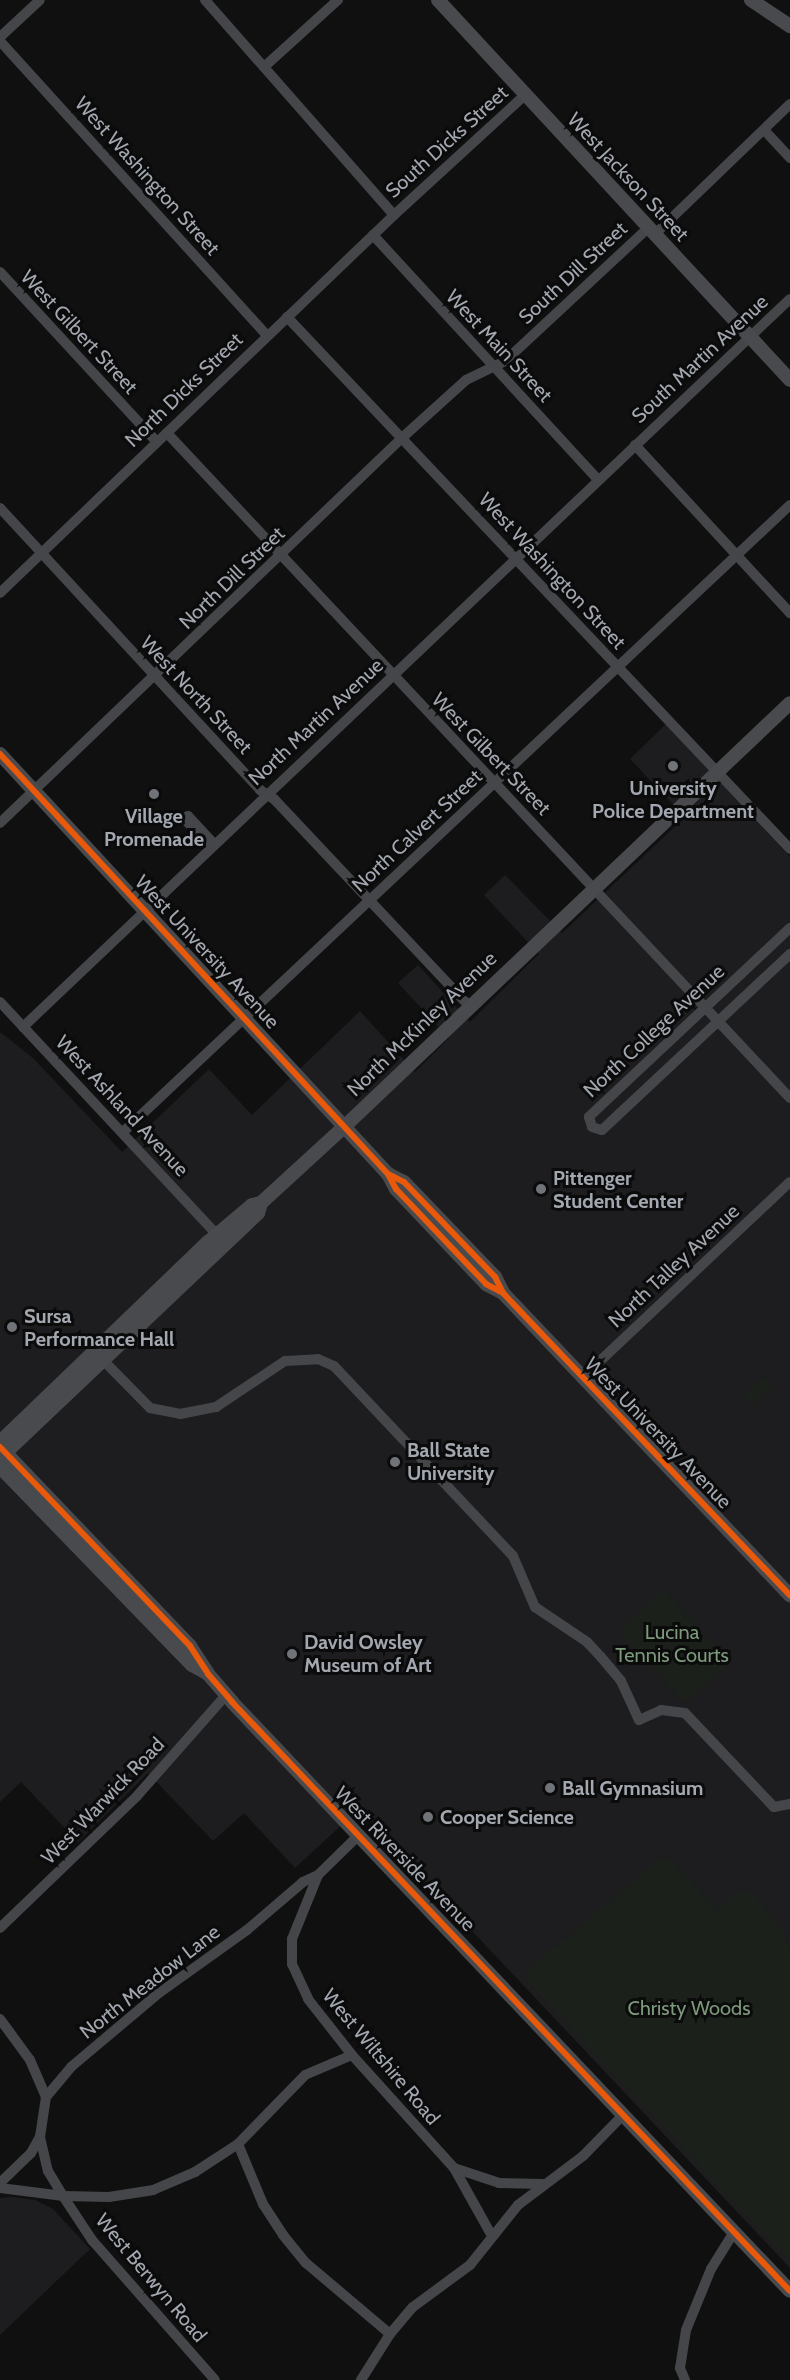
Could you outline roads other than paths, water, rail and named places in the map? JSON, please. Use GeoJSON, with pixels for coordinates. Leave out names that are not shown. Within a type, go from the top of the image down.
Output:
{"type":"FeatureCollection","features":[{"type":"Feature","properties":{"kind":"street"},"geometry":{"type":"LineString","coordinates":[[0,39],[40,0]]}},
{"type":"Feature","properties":{"kind":"street"},"geometry":{"type":"LineString","coordinates":[[205,0],[394,215]]}},
{"type":"Feature","properties":{"kind":"street"},"geometry":{"type":"LineString","coordinates":[[264,67],[338,0]]}},
{"type":"Feature","properties":{"kind":"street","name":"West Jackson Street"},"geometry":{"type":"LineString","coordinates":[[438,0],[790,380]]}},
{"type":"Feature","properties":{"kind":"street"},"geometry":{"type":"LineString","coordinates":[[751,0],[790,26]]}},
{"type":"Feature","properties":{"kind":"street","name":"West Washington Street"},"geometry":{"type":"LineString","coordinates":[[0,39],[267,335]]}},
{"type":"Feature","properties":{"kind":"street","name":"South Dicks Street"},"geometry":{"type":"LineString","coordinates":[[394,215],[525,95]]}},
{"type":"Feature","properties":{"kind":"street","name":"South Dill Street"},"geometry":{"type":"LineString","coordinates":[[494,367],[505,361],[765,131],[790,104]]}},
{"type":"Feature","properties":{"kind":"street"},"geometry":{"type":"LineString","coordinates":[[765,131],[790,158]]}},
{"type":"Feature","properties":{"kind":"street","name":"North Dicks Street"},"geometry":{"type":"LineString","coordinates":[[0,593],[394,215]]}},
{"type":"Feature","properties":{"kind":"street","name":"West Main Street"},"geometry":{"type":"LineString","coordinates":[[373,236],[598,480]]}},
{"type":"Feature","properties":{"kind":"street","name":"West Gilbert Street"},"geometry":{"type":"LineString","coordinates":[[0,272],[157,442]]}},
{"type":"Feature","properties":{"kind":"street","name":"South Martin Avenue"},"geometry":{"type":"LineString","coordinates":[[635,444],[790,299]]}},
{"type":"Feature","properties":{"kind":"street","name":"West Washington Street"},"geometry":{"type":"LineString","coordinates":[[287,317],[403,437],[790,849]]}},
{"type":"Feature","properties":{"kind":"street","name":"North Dill Street"},"geometry":{"type":"LineString","coordinates":[[0,823],[403,437],[466,380],[494,367]]}},
{"type":"Feature","properties":{"kind":"street","name":"West Gilbert Street"},"geometry":{"type":"LineString","coordinates":[[167,433],[391,676],[595,887],[704,1009],[790,1098]]}},
{"type":"Feature","properties":{"kind":"street"},"geometry":{"type":"LineString","coordinates":[[635,444],[790,613]]}},
{"type":"Feature","properties":{"kind":"street","name":"North Martin Avenue"},"geometry":{"type":"LineString","coordinates":[[23,1027],[635,444]]}},
{"type":"Feature","properties":{"kind":"street","name":"North Calvert Street"},"geometry":{"type":"LineString","coordinates":[[123,1132],[790,505]]}},
{"type":"Feature","properties":{"kind":"street","name":"West North Street"},"geometry":{"type":"LineString","coordinates":[[0,508],[266,794],[469,1006]]}},
{"type":"Feature","properties":{"kind":"street","name":"North McKinley Avenue"},"geometry":{"type":"LineString","coordinates":[[1,1454],[100,1357],[217,1234],[252,1204],[261,1203],[344,1127],[790,702]]}},
{"type":"Feature","properties":{"kind":"street","name":"West University Avenue"},"geometry":{"type":"LineString","coordinates":[[0,754],[388,1174],[396,1190],[486,1284],[503,1293],[790,1595]]}},
{"type":"Feature","properties":{"kind":"street","name":"North College Avenue"},"geometry":{"type":"LineString","coordinates":[[790,928],[589,1117],[592,1127],[602,1130],[790,954]]}},
{"type":"Feature","properties":{"kind":"street","name":"West Ashland Avenue"},"geometry":{"type":"LineString","coordinates":[[0,1002],[217,1234]]}},
{"type":"Feature","properties":{"kind":"street","name":"North Talley Avenue"},"geometry":{"type":"LineString","coordinates":[[583,1377],[790,1182]]}},
{"type":"Feature","properties":{"kind":"street"},"geometry":{"type":"LineString","coordinates":[[261,1203],[258,1213],[100,1357],[150,1408],[180,1414],[216,1407],[285,1361],[318,1359],[334,1366],[513,1556],[535,1607],[587,1642],[601,1657],[621,1681],[639,1720],[661,1710],[685,1713],[774,1807],[790,1804]]}},
{"type":"Feature","properties":{"kind":"street","name":"West Riverside Avenue"},"geometry":{"type":"LineString","coordinates":[[1,1454],[190,1646],[208,1674],[226,1695],[790,2291]]}},
{"type":"Feature","properties":{"kind":"street","name":"West Warwick Road"},"geometry":{"type":"LineString","coordinates":[[0,1928],[137,1796],[226,1695]]}},
{"type":"Feature","properties":{"kind":"street","name":"North Meadow Lane"},"geometry":{"type":"LineString","coordinates":[[46,2097],[71,2067],[132,2015],[303,1882],[318,1875],[359,1835]]}},
{"type":"Feature","properties":{"kind":"street","name":"West Wiltshire Road"},"geometry":{"type":"LineString","coordinates":[[318,1875],[292,1939],[292,1964],[308,1999],[352,2055],[454,2168],[499,2183],[543,2184]]}},
{"type":"Feature","properties":{"kind":"street"},"geometry":{"type":"LineString","coordinates":[[0,2019],[30,2060],[46,2097],[40,2137],[25,2162],[0,2185]]}},
{"type":"Feature","properties":{"kind":"street"},"geometry":{"type":"LineString","coordinates":[[0,2185],[63,2196],[109,2197],[153,2190],[195,2172],[238,2144],[305,2074],[352,2055]]}},
{"type":"Feature","properties":{"kind":"street"},"geometry":{"type":"LineString","coordinates":[[361,2380],[390,2334],[413,2307],[470,2265],[492,2236],[543,2184],[583,2156],[623,2115]]}},
{"type":"Feature","properties":{"kind":"street","name":"West Berwyn Road"},"geometry":{"type":"LineString","coordinates":[[40,2137],[44,2159],[63,2196],[92,2240],[215,2380]]}},
{"type":"Feature","properties":{"kind":"street"},"geometry":{"type":"LineString","coordinates":[[238,2144],[263,2204],[283,2235],[338,2292],[390,2334]]}},
{"type":"Feature","properties":{"kind":"street"},"geometry":{"type":"LineString","coordinates":[[454,2168],[492,2236]]}},
{"type":"Feature","properties":{"kind":"street"},"geometry":{"type":"LineString","coordinates":[[677,2380],[691,2317],[717,2256],[734,2232]]}},
{"type":"Feature","properties":{"kind":"street"},"geometry":{"type":"LineString","coordinates":[[680,2368],[685,2380]]}},
{"type":"Feature","properties":{"kind":"place","name":"University Police Department"},"geometry":{"type":"Point","coordinates":[673,766]}},
{"type":"Feature","properties":{"kind":"place","name":"Village Promenade"},"geometry":{"type":"Point","coordinates":[154,794]}},
{"type":"Feature","properties":{"kind":"place","name":"Pittenger Student Center"},"geometry":{"type":"Point","coordinates":[541,1189]}},
{"type":"Feature","properties":{"kind":"place","name":"Sursa Performance Hall"},"geometry":{"type":"Point","coordinates":[12,1327]}},
{"type":"Feature","properties":{"kind":"place","name":"Ball State University"},"geometry":{"type":"Point","coordinates":[395,1462]}},
{"type":"Feature","properties":{"kind":"place","name":"David Owsley Museum of Art"},"geometry":{"type":"Point","coordinates":[292,1654]}},
{"type":"Feature","properties":{"kind":"place","name":"Ball Gymnasium"},"geometry":{"type":"Point","coordinates":[550,1788]}},
{"type":"Feature","properties":{"kind":"place","name":"Cooper Science"},"geometry":{"type":"Point","coordinates":[428,1817]}},
{"type":"Feature","properties":{"kind":"park label","name":"Lucina Tennis Courts"},"geometry":{"type":"Point","coordinates":[672,1644]}},
{"type":"Feature","properties":{"kind":"park label","name":"Christy Woods"},"geometry":{"type":"Point","coordinates":[689,2008]}}]}
